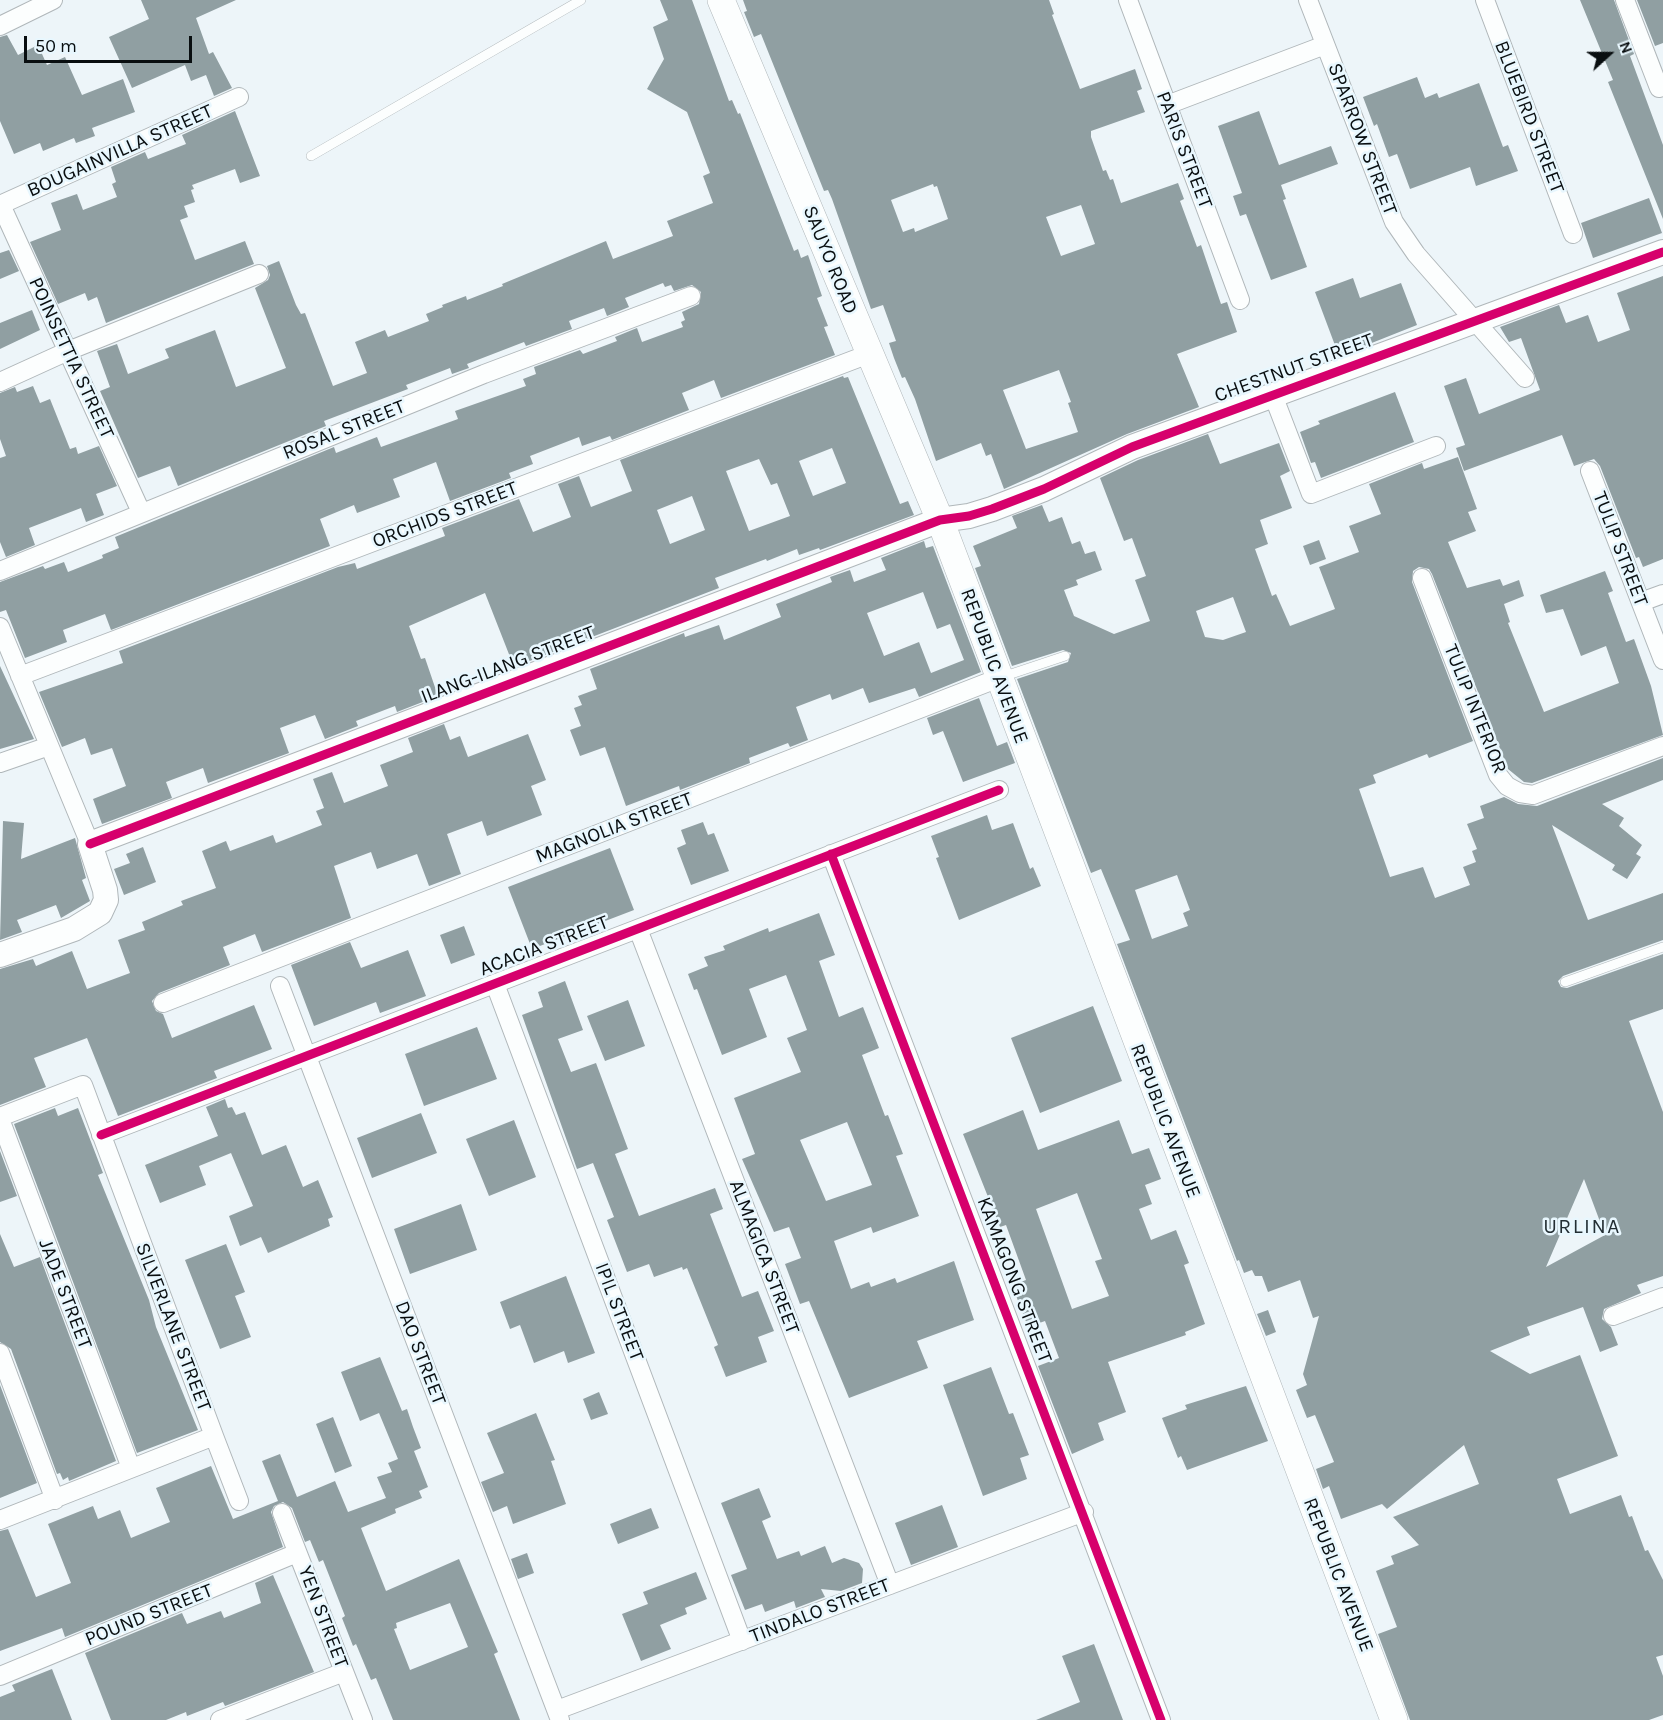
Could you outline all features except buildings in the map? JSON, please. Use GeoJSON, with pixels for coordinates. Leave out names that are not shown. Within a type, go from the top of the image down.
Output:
{"type":"FeatureCollection","features":[{"type":"Feature","properties":{"kind":"main road","name":"SAUYO ROAD"},"geometry":{"type":"LineString","coordinates":[[721,0],[940,520]]}},
{"type":"Feature","properties":{"kind":"main road","name":"REPUBLIC AVENUE"},"geometry":{"type":"LineString","coordinates":[[940,520],[1389,1719]]}},
{"type":"Feature","properties":{"kind":"street"},"geometry":{"type":"LineString","coordinates":[[0,26],[54,0]]}},
{"type":"Feature","properties":{"kind":"street","name":"PARIS STREET"},"geometry":{"type":"LineString","coordinates":[[1128,0],[1240,300]]}},
{"type":"Feature","properties":{"kind":"street","name":"SPARROW STREET"},"geometry":{"type":"LineString","coordinates":[[1308,0],[1394,222],[1416,254],[1525,378]]}},
{"type":"Feature","properties":{"kind":"street","name":"BLUEBIRD STREET"},"geometry":{"type":"LineString","coordinates":[[1485,0],[1574,234]]}},
{"type":"Feature","properties":{"kind":"street"},"geometry":{"type":"LineString","coordinates":[[1625,0],[1659,88],[1663,87]]}},
{"type":"Feature","properties":{"kind":"street"},"geometry":{"type":"LineString","coordinates":[[1167,105],[1325,45]]}},
{"type":"Feature","properties":{"kind":"street","name":"BOUGAINVILLA STREET"},"geometry":{"type":"LineString","coordinates":[[1,205],[239,97]]}},
{"type":"Feature","properties":{"kind":"street","name":"POINSETTIA STREET"},"geometry":{"type":"LineString","coordinates":[[1,205],[141,512]]}},
{"type":"Feature","properties":{"kind":"street","name":"CHESTNUT STREET"},"geometry":{"type":"LineString","coordinates":[[940,520],[969,516],[992,509],[1044,489],[1132,447],[1663,252]]}},
{"type":"Feature","properties":{"kind":"street"},"geometry":{"type":"LineString","coordinates":[[0,382],[68,351],[260,274]]}},
{"type":"Feature","properties":{"kind":"street","name":"ROSAL STREET"},"geometry":{"type":"LineString","coordinates":[[0,571],[473,379],[691,296]]}},
{"type":"Feature","properties":{"kind":"street","name":"ORCHIDS STREET"},"geometry":{"type":"LineString","coordinates":[[20,676],[869,354]]}},
{"type":"Feature","properties":{"kind":"street"},"geometry":{"type":"LineString","coordinates":[[1273,395],[1311,494],[1436,446]]}},
{"type":"Feature","properties":{"kind":"street","name":"TULIP STREET"},"geometry":{"type":"LineString","coordinates":[[1590,471],[1663,660]]}},
{"type":"Feature","properties":{"kind":"street","name":"ILANG-ILANG STREET"},"geometry":{"type":"LineString","coordinates":[[90,844],[940,520]]}},
{"type":"Feature","properties":{"kind":"street","name":"TULIP INTERIOR"},"geometry":{"type":"LineString","coordinates":[[1422,578],[1498,775],[1507,786],[1520,793],[1533,795],[1663,746]]}},
{"type":"Feature","properties":{"kind":"street"},"geometry":{"type":"LineString","coordinates":[[1641,602],[1663,594]]}},
{"type":"Feature","properties":{"kind":"street"},"geometry":{"type":"LineString","coordinates":[[0,627],[90,844],[104,881],[106,900],[104,908],[91,921],[0,955]]}},
{"type":"Feature","properties":{"kind":"street","name":"MAGNOLIA STREET"},"geometry":{"type":"LineString","coordinates":[[163,1003],[999,678]]}},
{"type":"Feature","properties":{"kind":"street"},"geometry":{"type":"LineString","coordinates":[[0,763],[49,746]]}},
{"type":"Feature","properties":{"kind":"street","name":"ACACIA STREET"},"geometry":{"type":"LineString","coordinates":[[101,1135],[999,790]]}},
{"type":"Feature","properties":{"kind":"street","name":"KAMAGONG STREET"},"geometry":{"type":"LineString","coordinates":[[831,854],[1084,1512],[1161,1720]]}},
{"type":"Feature","properties":{"kind":"street","name":"ALMAGICA STREET"},"geometry":{"type":"LineString","coordinates":[[638,929],[890,1585]]}},
{"type":"Feature","properties":{"kind":"street","name":"IPIL STREET"},"geometry":{"type":"LineString","coordinates":[[495,984],[742,1641]]}},
{"type":"Feature","properties":{"kind":"street","name":"DAO STREET"},"geometry":{"type":"LineString","coordinates":[[280,986],[559,1715]]}},
{"type":"Feature","properties":{"kind":"street","name":"SILVERLANE STREET"},"geometry":{"type":"LineString","coordinates":[[0,1118],[83,1085],[214,1436],[0,1520]]}},
{"type":"Feature","properties":{"kind":"street","name":"JADE STREET"},"geometry":{"type":"LineString","coordinates":[[0,1118],[130,1468]]}},
{"type":"Feature","properties":{"kind":"street"},"geometry":{"type":"LineString","coordinates":[[1613,1316],[1663,1297]]}},
{"type":"Feature","properties":{"kind":"street"},"geometry":{"type":"LineString","coordinates":[[0,1353],[55,1500]]}},
{"type":"Feature","properties":{"kind":"street"},"geometry":{"type":"LineString","coordinates":[[214,1436],[238,1501]]}},
{"type":"Feature","properties":{"kind":"street","name":"TINDALO STREET"},"geometry":{"type":"LineString","coordinates":[[559,1715],[742,1641],[1084,1512]]}},
{"type":"Feature","properties":{"kind":"street","name":"YEN STREET"},"geometry":{"type":"LineString","coordinates":[[282,1514],[363,1720]]}},
{"type":"Feature","properties":{"kind":"street","name":"POUND STREET"},"geometry":{"type":"LineString","coordinates":[[0,1676],[297,1553]]}},
{"type":"Feature","properties":{"kind":"street"},"geometry":{"type":"LineString","coordinates":[[220,1720],[344,1672]]}},
{"type":"Feature","properties":{"kind":"lane"},"geometry":{"type":"LineString","coordinates":[[311,156],[580,0]]}},
{"type":"Feature","properties":{"kind":"lane","name":"MAGNOLIA STREET"},"geometry":{"type":"LineString","coordinates":[[999,678],[1065,656]]}},
{"type":"Feature","properties":{"kind":"lane"},"geometry":{"type":"LineString","coordinates":[[1565,982],[1663,947]]}},
{"type":"Feature","properties":{"kind":"cycle path"},"geometry":{"type":"LineString","coordinates":[[90,844],[940,520],[969,516],[992,509],[1044,489],[1132,447],[1663,252]]}},
{"type":"Feature","properties":{"kind":"cycle path"},"geometry":{"type":"LineString","coordinates":[[101,1135],[999,790]]}},
{"type":"Feature","properties":{"kind":"cycle path"},"geometry":{"type":"LineString","coordinates":[[831,854],[1161,1720]]}},
{"type":"Feature","properties":{"kind":"district","name":"URLINA"},"geometry":{"type":"Point","coordinates":[1582,1227]}}]}
